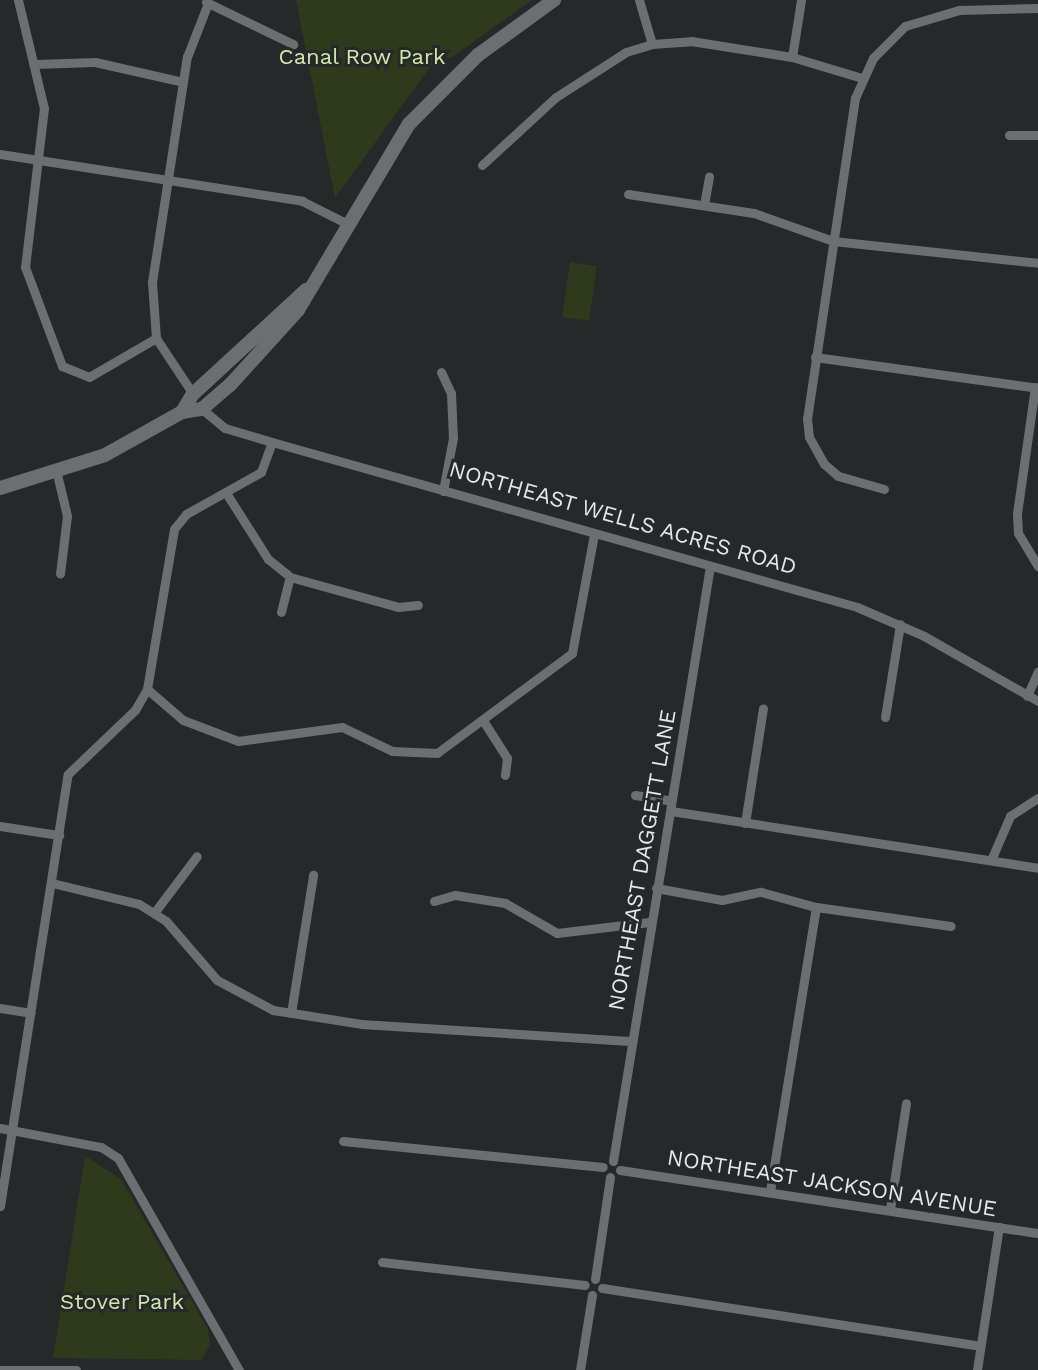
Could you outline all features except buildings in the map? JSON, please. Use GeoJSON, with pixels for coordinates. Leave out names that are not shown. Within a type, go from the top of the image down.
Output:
{"type":"FeatureCollection","features":[{"type":"Feature","properties":{"kind":"main road"},"geometry":{"type":"LineString","coordinates":[[0,488],[57,474],[182,412],[202,409],[279,333],[392,147],[441,88],[554,0]]}},
{"type":"Feature","properties":{"kind":"main road"},"geometry":{"type":"LineString","coordinates":[[182,412],[193,394],[251,346],[300,294]]}},
{"type":"Feature","properties":{"kind":"main road","name":"NORTHEAST WELLS ACRES ROAD"},"geometry":{"type":"LineString","coordinates":[[193,394],[202,409]]}},
{"type":"Feature","properties":{"kind":"street"},"geometry":{"type":"LineString","coordinates":[[18,0],[44,108],[25,267],[62,366],[89,377],[156,338]]}},
{"type":"Feature","properties":{"kind":"street"},"geometry":{"type":"LineString","coordinates":[[639,0],[652,44]]}},
{"type":"Feature","properties":{"kind":"street"},"geometry":{"type":"LineString","coordinates":[[792,57],[801,0]]}},
{"type":"Feature","properties":{"kind":"street"},"geometry":{"type":"LineString","coordinates":[[193,394],[156,338],[152,282],[183,82],[205,2],[293,44]]}},
{"type":"Feature","properties":{"kind":"street"},"geometry":{"type":"LineString","coordinates":[[884,489],[838,476],[815,452],[807,419],[833,241],[862,78],[887,41],[928,15],[1038,8]]}},
{"type":"Feature","properties":{"kind":"street"},"geometry":{"type":"LineString","coordinates":[[482,165],[556,97],[626,52],[652,44],[691,41],[792,57],[862,78]]}},
{"type":"Feature","properties":{"kind":"street"},"geometry":{"type":"LineString","coordinates":[[35,64],[95,62],[183,82]]}},
{"type":"Feature","properties":{"kind":"street"},"geometry":{"type":"LineString","coordinates":[[1009,135],[1038,135]]}},
{"type":"Feature","properties":{"kind":"street"},"geometry":{"type":"LineString","coordinates":[[0,154],[302,201],[346,223]]}},
{"type":"Feature","properties":{"kind":"street"},"geometry":{"type":"LineString","coordinates":[[704,205],[709,176]]}},
{"type":"Feature","properties":{"kind":"street"},"geometry":{"type":"LineString","coordinates":[[628,194],[754,213],[833,241],[1038,263]]}},
{"type":"Feature","properties":{"kind":"street"},"geometry":{"type":"LineString","coordinates":[[815,357],[1037,387],[1017,514],[1018,533],[1038,566]]}},
{"type":"Feature","properties":{"kind":"street"},"geometry":{"type":"LineString","coordinates":[[441,372],[451,393],[453,438],[443,491]]}},
{"type":"Feature","properties":{"kind":"street","name":"NORTHEAST WELLS ACRES ROAD"},"geometry":{"type":"LineString","coordinates":[[202,409],[225,428],[710,566],[900,624],[1038,701]]}},
{"type":"Feature","properties":{"kind":"street"},"geometry":{"type":"LineString","coordinates":[[0,1206],[59,835],[75,760],[135,710],[147,689],[174,529],[186,514],[228,496],[261,472],[272,442]]}},
{"type":"Feature","properties":{"kind":"street"},"geometry":{"type":"LineString","coordinates":[[57,474],[67,516],[60,574]]}},
{"type":"Feature","properties":{"kind":"street"},"geometry":{"type":"LineString","coordinates":[[228,496],[268,559],[290,577],[398,607],[418,605]]}},
{"type":"Feature","properties":{"kind":"street"},"geometry":{"type":"LineString","coordinates":[[147,689],[195,727],[238,741],[342,727],[414,755],[437,753],[484,722],[572,653],[594,534]]}},
{"type":"Feature","properties":{"kind":"street","name":"NORTHEAST DAGGETT LANE"},"geometry":{"type":"LineString","coordinates":[[613,1161],[629,1041],[672,806],[710,566]]}},
{"type":"Feature","properties":{"kind":"street"},"geometry":{"type":"LineString","coordinates":[[281,612],[290,577]]}},
{"type":"Feature","properties":{"kind":"street"},"geometry":{"type":"LineString","coordinates":[[885,717],[900,624]]}},
{"type":"Feature","properties":{"kind":"street"},"geometry":{"type":"LineString","coordinates":[[1027,696],[1038,671]]}},
{"type":"Feature","properties":{"kind":"street"},"geometry":{"type":"LineString","coordinates":[[745,823],[763,708]]}},
{"type":"Feature","properties":{"kind":"street"},"geometry":{"type":"LineString","coordinates":[[484,722],[507,758],[505,775]]}},
{"type":"Feature","properties":{"kind":"street"},"geometry":{"type":"LineString","coordinates":[[635,795],[745,823],[1038,868]]}},
{"type":"Feature","properties":{"kind":"street"},"geometry":{"type":"LineString","coordinates":[[991,860],[1010,816],[1038,798]]}},
{"type":"Feature","properties":{"kind":"street"},"geometry":{"type":"LineString","coordinates":[[0,826],[59,835]]}},
{"type":"Feature","properties":{"kind":"street"},"geometry":{"type":"LineString","coordinates":[[154,913],[197,856]]}},
{"type":"Feature","properties":{"kind":"street"},"geometry":{"type":"LineString","coordinates":[[291,1013],[313,875]]}},
{"type":"Feature","properties":{"kind":"street"},"geometry":{"type":"LineString","coordinates":[[52,883],[119,895],[154,913],[217,980],[255,1003],[291,1013],[361,1024],[629,1041]]}},
{"type":"Feature","properties":{"kind":"street"},"geometry":{"type":"LineString","coordinates":[[656,888],[722,900],[761,892],[816,907],[951,926]]}},
{"type":"Feature","properties":{"kind":"street"},"geometry":{"type":"LineString","coordinates":[[434,901],[455,895],[505,903],[557,933],[649,922]]}},
{"type":"Feature","properties":{"kind":"street"},"geometry":{"type":"LineString","coordinates":[[770,1191],[816,907]]}},
{"type":"Feature","properties":{"kind":"street"},"geometry":{"type":"LineString","coordinates":[[0,1008],[31,1013]]}},
{"type":"Feature","properties":{"kind":"street"},"geometry":{"type":"LineString","coordinates":[[890,1209],[906,1103]]}},
{"type":"Feature","properties":{"kind":"street"},"geometry":{"type":"LineString","coordinates":[[0,1128],[101,1147],[118,1158],[239,1370]]}},
{"type":"Feature","properties":{"kind":"street"},"geometry":{"type":"LineString","coordinates":[[343,1141],[603,1167],[613,1161],[620,1170],[610,1177]]}},
{"type":"Feature","properties":{"kind":"street"},"geometry":{"type":"LineString","coordinates":[[603,1167],[610,1177],[595,1279],[602,1288],[980,1346]]}},
{"type":"Feature","properties":{"kind":"street","name":"NORTHEAST JACKSON AVENUE"},"geometry":{"type":"LineString","coordinates":[[620,1170],[1038,1233]]}},
{"type":"Feature","properties":{"kind":"street"},"geometry":{"type":"LineString","coordinates":[[977,1370],[999,1227]]}},
{"type":"Feature","properties":{"kind":"street"},"geometry":{"type":"LineString","coordinates":[[382,1262],[585,1285],[595,1279]]}},
{"type":"Feature","properties":{"kind":"street"},"geometry":{"type":"LineString","coordinates":[[580,1370],[592,1295],[585,1285]]}},
{"type":"Feature","properties":{"kind":"street"},"geometry":{"type":"LineString","coordinates":[[592,1295],[602,1288]]}},
{"type":"Feature","properties":{"kind":"street"},"geometry":{"type":"LineString","coordinates":[[0,1370],[76,1370]]}},
{"type":"Feature","properties":{"kind":"green space","name":"Canal Row Park"},"geometry":{"type":"Polygon","coordinates":[[[296,0],[532,0],[451,58],[438,56],[335,198],[296,0]]]}},
{"type":"Feature","properties":{"kind":"green space"},"geometry":{"type":"Polygon","coordinates":[[[570,262],[597,266],[589,321],[562,317],[570,262]]]}},
{"type":"Feature","properties":{"kind":"green space","name":"Stover Park"},"geometry":{"type":"Polygon","coordinates":[[[85,1156],[121,1179],[208,1329],[210,1346],[201,1360],[53,1358],[85,1156]]]}}]}
